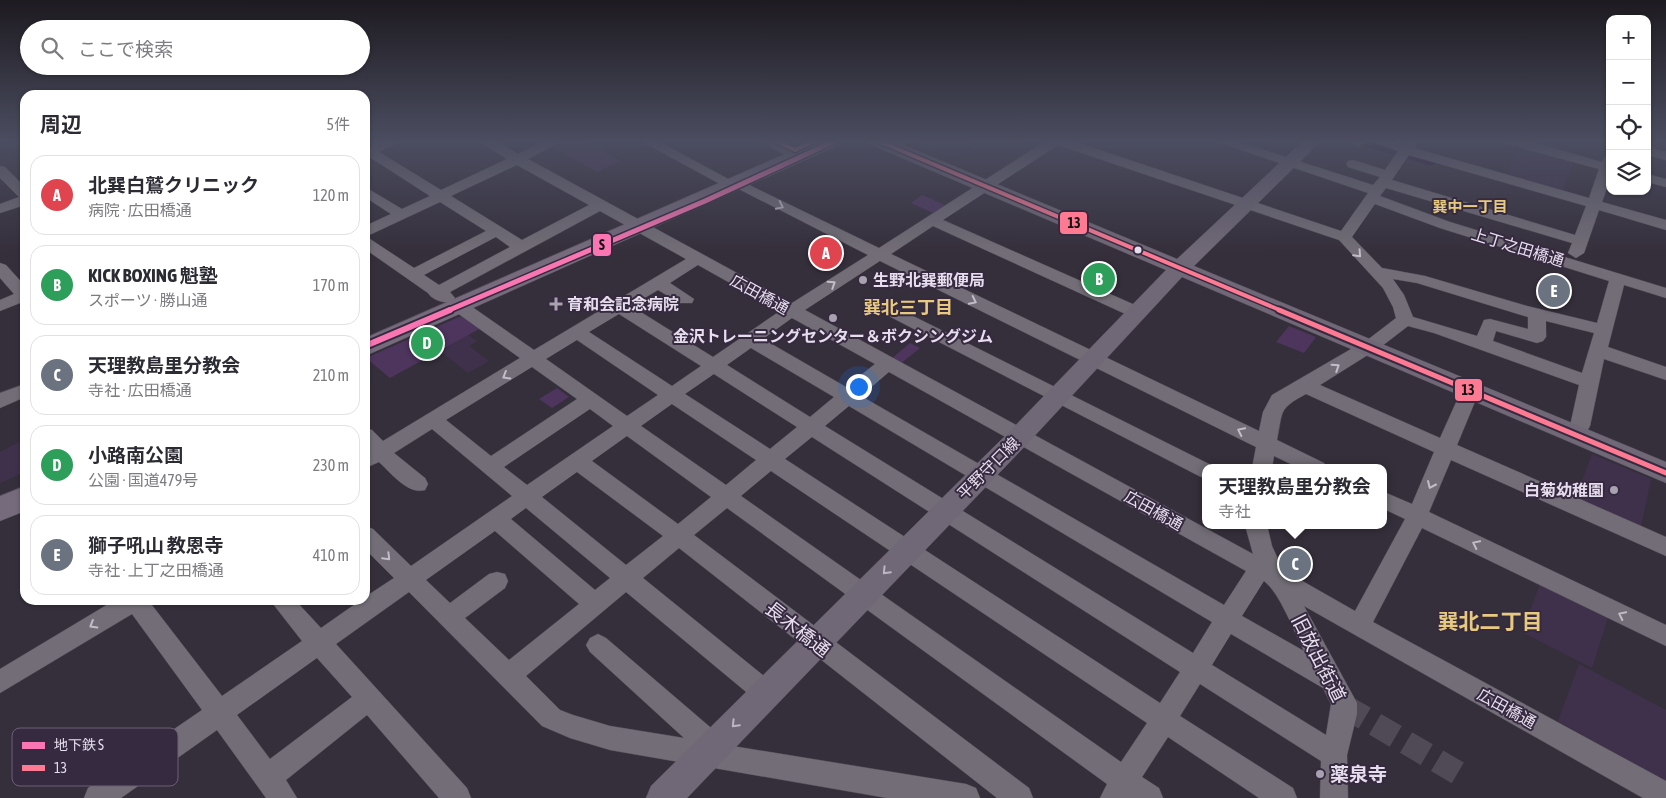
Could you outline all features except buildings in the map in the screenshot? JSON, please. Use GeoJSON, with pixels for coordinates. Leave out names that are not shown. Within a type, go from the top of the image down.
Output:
{"type":"FeatureCollection","features":[{"type":"Feature","properties":{"kind":"highway"},"geometry":{"type":"LineString","coordinates":[[731,182],[740,177]]}},
{"type":"Feature","properties":{"kind":"highway"},"geometry":{"type":"LineString","coordinates":[[370,334],[743,177]]}},
{"type":"Feature","properties":{"kind":"highway"},"geometry":{"type":"LineString","coordinates":[[370,345],[449,300]]}},
{"type":"Feature","properties":{"kind":"highway"},"geometry":{"type":"LineString","coordinates":[[0,496],[20,486]]}},
{"type":"Feature","properties":{"kind":"highway"},"geometry":{"type":"LineString","coordinates":[[0,509],[20,500]]}},
{"type":"Feature","properties":{"kind":"main road"},"geometry":{"type":"LineString","coordinates":[[969,177],[1371,345],[1580,426],[1666,462]]}},
{"type":"Feature","properties":{"kind":"main road"},"geometry":{"type":"LineString","coordinates":[[972,177],[988,185]]}},
{"type":"Feature","properties":{"kind":"main road","name":"平野守口線"},"geometry":{"type":"LineString","coordinates":[[663,798],[703,754],[864,595],[906,550],[1019,437],[1182,266],[1277,177]]}},
{"type":"Feature","properties":{"kind":"main road"},"geometry":{"type":"LineString","coordinates":[[1371,345],[1470,392],[1666,474]]}},
{"type":"Feature","properties":{"kind":"street"},"geometry":{"type":"LineString","coordinates":[[7,177],[20,190]]}},
{"type":"Feature","properties":{"kind":"street"},"geometry":{"type":"LineString","coordinates":[[409,177],[522,247]]}},
{"type":"Feature","properties":{"kind":"street"},"geometry":{"type":"LineString","coordinates":[[370,230],[480,177]]}},
{"type":"Feature","properties":{"kind":"street","name":"広田橋通"},"geometry":{"type":"LineString","coordinates":[[552,177],[1019,437],[1267,572],[1359,626],[1666,796]]}},
{"type":"Feature","properties":{"kind":"street"},"geometry":{"type":"LineString","coordinates":[[721,177],[1309,464]]}},
{"type":"Feature","properties":{"kind":"street"},"geometry":{"type":"LineString","coordinates":[[178,743],[791,311],[1000,177]]}},
{"type":"Feature","properties":{"kind":"street"},"geometry":{"type":"LineString","coordinates":[[1164,177],[1344,237],[1360,257],[1378,272],[1396,293],[1404,309],[1405,320]]}},
{"type":"Feature","properties":{"kind":"street"},"geometry":{"type":"LineString","coordinates":[[1344,177],[1496,216],[1580,241]]}},
{"type":"Feature","properties":{"kind":"street"},"geometry":{"type":"LineString","coordinates":[[1368,177],[1379,187]]}},
{"type":"Feature","properties":{"kind":"street"},"geometry":{"type":"LineString","coordinates":[[1344,237],[1386,177]]}},
{"type":"Feature","properties":{"kind":"street"},"geometry":{"type":"LineString","coordinates":[[1490,177],[1666,233]]}},
{"type":"Feature","properties":{"kind":"street"},"geometry":{"type":"LineString","coordinates":[[1573,264],[1604,177]]}},
{"type":"Feature","properties":{"kind":"street"},"geometry":{"type":"LineString","coordinates":[[1651,179],[1666,183]]}},
{"type":"Feature","properties":{"kind":"street","name":"上丁之田橋通"},"geometry":{"type":"LineString","coordinates":[[1379,187],[1445,225],[1666,293]]}},
{"type":"Feature","properties":{"kind":"street"},"geometry":{"type":"LineString","coordinates":[[370,194],[402,215]]}},
{"type":"Feature","properties":{"kind":"street"},"geometry":{"type":"LineString","coordinates":[[0,209],[20,202]]}},
{"type":"Feature","properties":{"kind":"street"},"geometry":{"type":"LineString","coordinates":[[449,300],[522,247],[601,204]]}},
{"type":"Feature","properties":{"kind":"street"},"geometry":{"type":"LineString","coordinates":[[1592,209],[1666,225]]}},
{"type":"Feature","properties":{"kind":"street"},"geometry":{"type":"LineString","coordinates":[[1486,237],[1496,216]]}},
{"type":"Feature","properties":{"kind":"street"},"geometry":{"type":"LineString","coordinates":[[931,220],[1138,313]]}},
{"type":"Feature","properties":{"kind":"street"},"geometry":{"type":"LineString","coordinates":[[1524,249],[1532,227]]}},
{"type":"Feature","properties":{"kind":"street"},"geometry":{"type":"LineString","coordinates":[[412,275],[497,231]]}},
{"type":"Feature","properties":{"kind":"street"},"geometry":{"type":"LineString","coordinates":[[370,246],[864,595],[1120,789],[1149,798]]}},
{"type":"Feature","properties":{"kind":"street"},"geometry":{"type":"LineString","coordinates":[[418,484],[376,455],[697,259]]}},
{"type":"Feature","properties":{"kind":"street"},"geometry":{"type":"LineString","coordinates":[[0,268],[20,290]]}},
{"type":"Feature","properties":{"kind":"street"},"geometry":{"type":"LineString","coordinates":[[1378,272],[1419,279],[1603,330]]}},
{"type":"Feature","properties":{"kind":"street"},"geometry":{"type":"LineString","coordinates":[[1580,426],[1589,382],[1618,278]]}},
{"type":"Feature","properties":{"kind":"street"},"geometry":{"type":"LineString","coordinates":[[658,283],[686,299]]}},
{"type":"Feature","properties":{"kind":"street"},"geometry":{"type":"LineString","coordinates":[[0,306],[20,298]]}},
{"type":"Feature","properties":{"kind":"street"},"geometry":{"type":"LineString","coordinates":[[620,306],[1334,755]]}},
{"type":"Feature","properties":{"kind":"street"},"geometry":{"type":"LineString","coordinates":[[885,307],[956,334],[1058,395],[1202,469]]}},
{"type":"Feature","properties":{"kind":"street"},"geometry":{"type":"LineString","coordinates":[[1483,344],[1490,324],[1537,337],[1537,313]]}},
{"type":"Feature","properties":{"kind":"street"},"geometry":{"type":"LineString","coordinates":[[1263,464],[1273,412],[1279,400],[1371,345],[1405,320]]}},
{"type":"Feature","properties":{"kind":"street"},"geometry":{"type":"LineString","coordinates":[[1405,320],[1483,344],[1589,382]]}},
{"type":"Feature","properties":{"kind":"street"},"geometry":{"type":"LineString","coordinates":[[577,332],[1283,798]]}},
{"type":"Feature","properties":{"kind":"street"},"geometry":{"type":"LineString","coordinates":[[751,340],[1333,681]]}},
{"type":"Feature","properties":{"kind":"street"},"geometry":{"type":"LineString","coordinates":[[1598,350],[1666,374]]}},
{"type":"Feature","properties":{"kind":"street"},"geometry":{"type":"LineString","coordinates":[[508,676],[887,364]]}},
{"type":"Feature","properties":{"kind":"street"},"geometry":{"type":"LineString","coordinates":[[1305,386],[1666,547]]}},
{"type":"Feature","properties":{"kind":"street"},"geometry":{"type":"LineString","coordinates":[[0,401],[20,392]]}},
{"type":"Feature","properties":{"kind":"street"},"geometry":{"type":"LineString","coordinates":[[1359,626],[1417,516],[1470,392]]}},
{"type":"Feature","properties":{"kind":"street"},"geometry":{"type":"LineString","coordinates":[[490,467],[590,400]]}},
{"type":"Feature","properties":{"kind":"street"},"geometry":{"type":"LineString","coordinates":[[433,420],[766,692]]}},
{"type":"Feature","properties":{"kind":"street","name":"長木橋通"},"geometry":{"type":"LineString","coordinates":[[577,461],[679,536],[815,643],[1019,798]]}},
{"type":"Feature","properties":{"kind":"street"},"geometry":{"type":"LineString","coordinates":[[1387,501],[1666,636]]}},
{"type":"Feature","properties":{"kind":"street"},"geometry":{"type":"LineString","coordinates":[[495,518],[595,604]]}},
{"type":"Feature","properties":{"kind":"street","name":"旧放出街道"},"geometry":{"type":"LineString","coordinates":[[1257,529],[1267,572],[1289,594],[1295,612],[1344,703],[1344,714],[1334,755],[1338,796]]}},
{"type":"Feature","properties":{"kind":"street"},"geometry":{"type":"LineString","coordinates":[[370,540],[551,718],[571,728],[606,739],[637,745],[703,754],[966,798]]}},
{"type":"Feature","properties":{"kind":"street"},"geometry":{"type":"LineString","coordinates":[[1120,789],[1228,620],[1267,572]]}},
{"type":"Feature","properties":{"kind":"street"},"geometry":{"type":"LineString","coordinates":[[449,617],[497,581]]}},
{"type":"Feature","properties":{"kind":"street"},"geometry":{"type":"LineString","coordinates":[[0,682],[127,605]]}},
{"type":"Feature","properties":{"kind":"street"},"geometry":{"type":"LineString","coordinates":[[139,605],[283,798]]}},
{"type":"Feature","properties":{"kind":"street"},"geometry":{"type":"LineString","coordinates":[[285,605],[457,798]]}},
{"type":"Feature","properties":{"kind":"street"},"geometry":{"type":"LineString","coordinates":[[598,645],[702,736],[703,754]]}},
{"type":"Feature","properties":{"kind":"street"},"geometry":{"type":"LineString","coordinates":[[268,777],[369,699]]}},
{"type":"Feature","properties":{"kind":"street"},"geometry":{"type":"LineString","coordinates":[[107,795],[119,786]]}},
{"type":"Feature","properties":{"kind":"shaded area"},"geometry":{"type":"Polygon","coordinates":[[[1510,177],[1568,177],[1562,192],[1510,177]]]}},
{"type":"Feature","properties":{"kind":"shaded area"},"geometry":{"type":"Polygon","coordinates":[[[922,195],[945,205],[933,213],[911,203],[922,195]]]}},
{"type":"Feature","properties":{"kind":"shaded area"},"geometry":{"type":"Polygon","coordinates":[[[465,316],[481,328],[390,378],[370,361],[370,356],[465,316]]]}},
{"type":"Feature","properties":{"kind":"shaded area"},"geometry":{"type":"Polygon","coordinates":[[[1289,326],[1316,337],[1304,353],[1276,342],[1289,326]]]}},
{"type":"Feature","properties":{"kind":"shaded area"},"geometry":{"type":"Polygon","coordinates":[[[468,335],[477,341],[469,346],[489,361],[468,373],[440,351],[468,335]]]}},
{"type":"Feature","properties":{"kind":"shaded area"},"geometry":{"type":"Polygon","coordinates":[[[910,343],[920,348],[899,365],[890,360],[910,343]]]}},
{"type":"Feature","properties":{"kind":"shaded area"},"geometry":{"type":"Polygon","coordinates":[[[557,388],[569,397],[552,408],[539,399],[557,388]]]}},
{"type":"Feature","properties":{"kind":"shaded area"},"geometry":{"type":"Polygon","coordinates":[[[20,442],[20,474],[0,483],[0,452],[20,442]]]}},
{"type":"Feature","properties":{"kind":"shaded area","name":"白菊幼稚園"},"geometry":{"type":"Polygon","coordinates":[[[1592,454],[1651,479],[1640,531],[1574,502],[1592,454]]]}},
{"type":"Feature","properties":{"kind":"shaded area"},"geometry":{"type":"Polygon","coordinates":[[[1540,584],[1608,617],[1592,668],[1522,632],[1540,584]]]}},
{"type":"Feature","properties":{"kind":"shaded area"},"geometry":{"type":"Polygon","coordinates":[[[1579,664],[1666,710],[1666,781],[1558,721],[1579,664]]]}},
{"type":"Feature","properties":{"kind":"tunnel"},"geometry":{"type":"LineString","coordinates":[[1344,706],[1463,776]]}},
{"type":"Feature","properties":{"kind":"metro line","name":"S"},"geometry":{"type":"LineString","coordinates":[[370,344],[756,177]]}},
{"type":"Feature","properties":{"kind":"transit line","name":"13"},"geometry":{"type":"LineString","coordinates":[[964,177],[1666,473]]}},
{"type":"Feature","properties":{"kind":"place","name":"北巽白鷲クリニック"},"geometry":{"type":"Point","coordinates":[826,253]}},
{"type":"Feature","properties":{"kind":"place","name":"KICK BOXING 魁塾"},"geometry":{"type":"Point","coordinates":[1099,279]}},
{"type":"Feature","properties":{"kind":"place","name":"生野北巽郵便局"},"geometry":{"type":"Point","coordinates":[863,280]}},
{"type":"Feature","properties":{"kind":"place","name":"獅子吼山 教恩寺"},"geometry":{"type":"Point","coordinates":[1554,291]}},
{"type":"Feature","properties":{"kind":"place","name":"育和会記念病院"},"geometry":{"type":"Point","coordinates":[556,304]}},
{"type":"Feature","properties":{"kind":"place","name":"金沢トレーニングセンター＆ボクシングジム"},"geometry":{"type":"Point","coordinates":[833,318]}},
{"type":"Feature","properties":{"kind":"place","name":"小路南公園"},"geometry":{"type":"Point","coordinates":[427,343]}},
{"type":"Feature","properties":{"kind":"place","name":"白菊幼稚園"},"geometry":{"type":"Point","coordinates":[1614,490]}},
{"type":"Feature","properties":{"kind":"place","name":"天理教島里分教会"},"geometry":{"type":"Point","coordinates":[1295,564]}},
{"type":"Feature","properties":{"kind":"place","name":"薬泉寺"},"geometry":{"type":"Point","coordinates":[1320,774]}},
{"type":"Feature","properties":{"kind":"district","name":"巽中一丁目"},"geometry":{"type":"Point","coordinates":[1470,206]}},
{"type":"Feature","properties":{"kind":"district","name":"巽北三丁目"},"geometry":{"type":"Point","coordinates":[908,307]}},
{"type":"Feature","properties":{"kind":"district","name":"巽北二丁目"},"geometry":{"type":"Point","coordinates":[1490,621]}}]}
